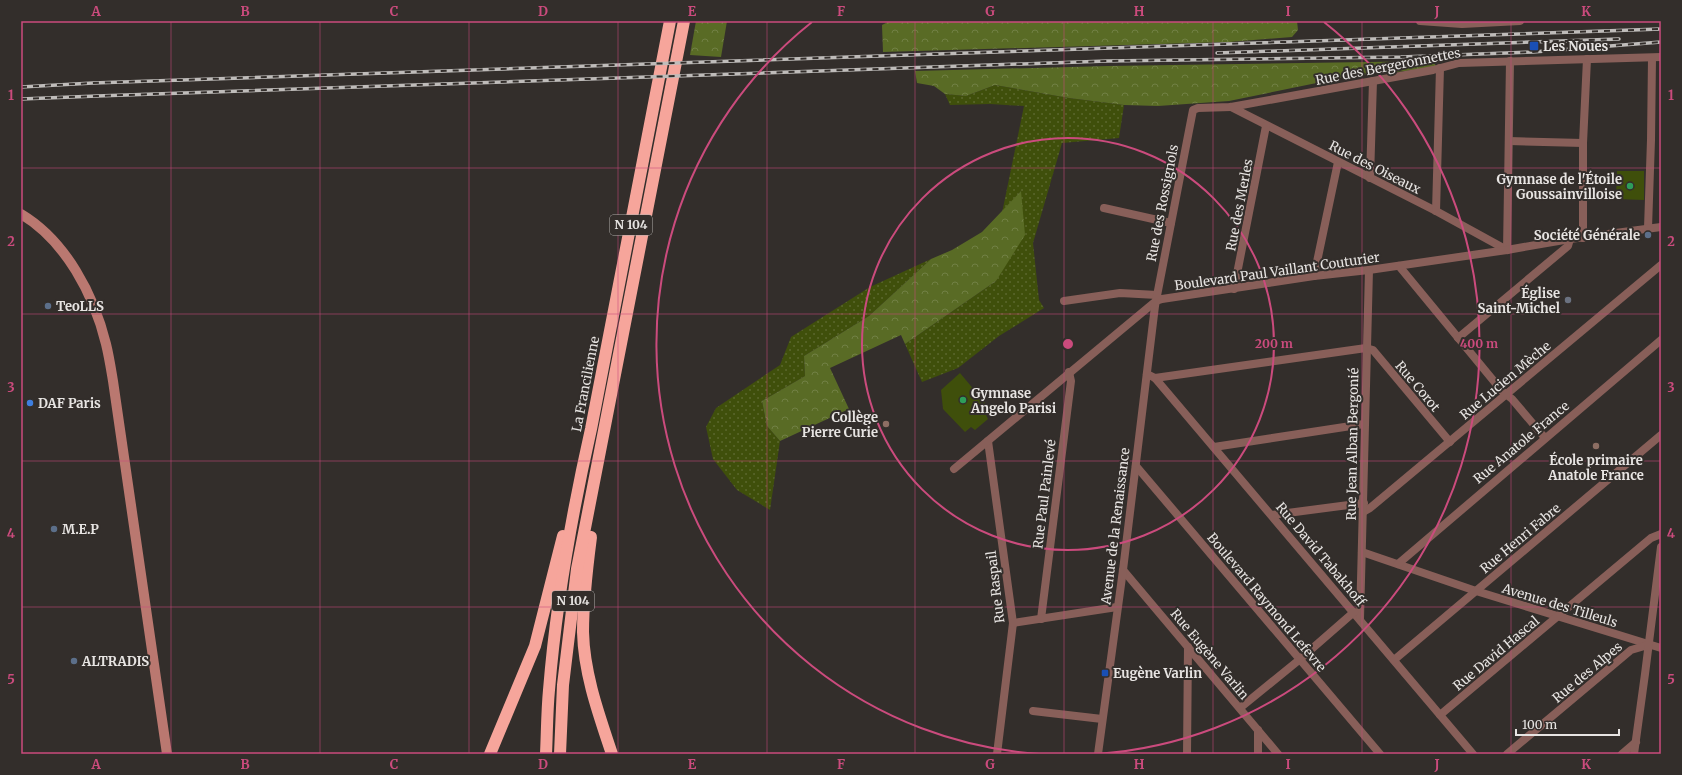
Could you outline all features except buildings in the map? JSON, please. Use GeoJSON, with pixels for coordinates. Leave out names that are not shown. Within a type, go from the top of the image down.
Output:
{"type":"FeatureCollection","features":[{"type":"Feature","properties":{"kind":"highway","name":"La Francilienne"},"geometry":{"type":"LineString","coordinates":[[546,754],[548,691],[559,604],[577,492],[597,398],[670,21]]}},
{"type":"Feature","properties":{"kind":"highway","name":"N 104"},"geometry":{"type":"LineString","coordinates":[[560,754],[563,685],[572,606],[579,562],[684,21]]}},
{"type":"Feature","properties":{"kind":"highway"},"geometry":{"type":"LineString","coordinates":[[601,451],[602,470],[589,552],[583,632],[589,675],[612,754]]}},
{"type":"Feature","properties":{"kind":"highway"},"geometry":{"type":"LineString","coordinates":[[490,754],[535,646],[551,588],[572,496],[577,492]]}},
{"type":"Feature","properties":{"kind":"street"},"geometry":{"type":"LineString","coordinates":[[1420,21],[1520,21]]}},
{"type":"Feature","properties":{"kind":"street","name":"Rue des Bergeronnettes"},"geometry":{"type":"LineString","coordinates":[[1193,110],[1198,108],[1231,107],[1373,81],[1459,63],[1661,57]]}},
{"type":"Feature","properties":{"kind":"street"},"geometry":{"type":"LineString","coordinates":[[1648,228],[1652,58]]}},
{"type":"Feature","properties":{"kind":"street"},"geometry":{"type":"LineString","coordinates":[[1583,238],[1587,59]]}},
{"type":"Feature","properties":{"kind":"street"},"geometry":{"type":"LineString","coordinates":[[1507,250],[1510,61]]}},
{"type":"Feature","properties":{"kind":"street"},"geometry":{"type":"LineString","coordinates":[[1436,211],[1440,68]]}},
{"type":"Feature","properties":{"kind":"street"},"geometry":{"type":"LineString","coordinates":[[1370,178],[1373,81]]}},
{"type":"Feature","properties":{"kind":"street","name":"Rue des Oiseaux"},"geometry":{"type":"LineString","coordinates":[[1231,107],[1436,211],[1507,250]]}},
{"type":"Feature","properties":{"kind":"street","name":"Rue des Rossignols"},"geometry":{"type":"LineString","coordinates":[[1156,298],[1193,110]]}},
{"type":"Feature","properties":{"kind":"street","name":"Rue des Merles"},"geometry":{"type":"LineString","coordinates":[[1234,289],[1266,126]]}},
{"type":"Feature","properties":{"kind":"street"},"geometry":{"type":"LineString","coordinates":[[1509,140],[1584,143]]}},
{"type":"Feature","properties":{"kind":"street"},"geometry":{"type":"LineString","coordinates":[[1314,276],[1338,162]]}},
{"type":"Feature","properties":{"kind":"street"},"geometry":{"type":"LineString","coordinates":[[21,208],[37,221],[65,255],[78,274],[91,300],[106,345],[113,381],[167,754]]}},
{"type":"Feature","properties":{"kind":"street"},"geometry":{"type":"LineString","coordinates":[[1104,208],[1171,223]]}},
{"type":"Feature","properties":{"kind":"street"},"geometry":{"type":"LineString","coordinates":[[21,214],[42,228]]}},
{"type":"Feature","properties":{"kind":"street","name":"Boulevard Paul Vaillant Couturier"},"geometry":{"type":"LineString","coordinates":[[954,469],[1156,298],[1162,299],[1314,276],[1399,266],[1570,239],[1661,227]]}},
{"type":"Feature","properties":{"kind":"street"},"geometry":{"type":"LineString","coordinates":[[1458,338],[1568,246],[1570,239]]}},
{"type":"Feature","properties":{"kind":"street","name":"Rue Lucien Mèche"},"geometry":{"type":"LineString","coordinates":[[1363,512],[1370,508],[1450,442],[1661,265]]}},
{"type":"Feature","properties":{"kind":"street"},"geometry":{"type":"LineString","coordinates":[[1399,266],[1502,391],[1545,438]]}},
{"type":"Feature","properties":{"kind":"street","name":"Rue Jean Alban Bergonié"},"geometry":{"type":"LineString","coordinates":[[1360,619],[1369,270]]}},
{"type":"Feature","properties":{"kind":"street"},"geometry":{"type":"LineString","coordinates":[[1064,301],[1120,293],[1156,298]]}},
{"type":"Feature","properties":{"kind":"street","name":"Avenue de la Renaissance"},"geometry":{"type":"LineString","coordinates":[[1098,754],[1123,570],[1156,298]]}},
{"type":"Feature","properties":{"kind":"street","name":"Rue Anatole France"},"geometry":{"type":"LineString","coordinates":[[1398,564],[1661,340]]}},
{"type":"Feature","properties":{"kind":"street"},"geometry":{"type":"LineString","coordinates":[[1155,378],[1366,348]]}},
{"type":"Feature","properties":{"kind":"street","name":"Rue Corot"},"geometry":{"type":"LineString","coordinates":[[1366,348],[1373,350],[1450,442]]}},
{"type":"Feature","properties":{"kind":"street","name":"Rue Paul Painlevé"},"geometry":{"type":"LineString","coordinates":[[1041,619],[1071,380],[1069,372]]}},
{"type":"Feature","properties":{"kind":"street","name":"Rue David Tabakhoff"},"geometry":{"type":"LineString","coordinates":[[1147,374],[1155,378],[1473,754]]}},
{"type":"Feature","properties":{"kind":"street"},"geometry":{"type":"LineString","coordinates":[[1214,447],[1364,424]]}},
{"type":"Feature","properties":{"kind":"street","name":"Rue Henri Fabre"},"geometry":{"type":"LineString","coordinates":[[1394,660],[1661,435]]}},
{"type":"Feature","properties":{"kind":"street","name":"Rue Raspail"},"geometry":{"type":"LineString","coordinates":[[988,441],[1013,623],[997,754]]}},
{"type":"Feature","properties":{"kind":"street","name":"Boulevard Raymond Lefevre"},"geometry":{"type":"LineString","coordinates":[[1136,466],[1380,754]]}},
{"type":"Feature","properties":{"kind":"street"},"geometry":{"type":"LineString","coordinates":[[1272,516],[1364,502]]}},
{"type":"Feature","properties":{"kind":"street","name":"Rue David Hascal"},"geometry":{"type":"LineString","coordinates":[[1440,715],[1651,538],[1661,534]]}},
{"type":"Feature","properties":{"kind":"street"},"geometry":{"type":"LineString","coordinates":[[1634,754],[1661,547]]}},
{"type":"Feature","properties":{"kind":"street","name":"Avenue des Tilleuls"},"geometry":{"type":"LineString","coordinates":[[1362,552],[1476,591],[1661,648]]}},
{"type":"Feature","properties":{"kind":"street","name":"Rue Eugène Varlin"},"geometry":{"type":"LineString","coordinates":[[1123,570],[1278,754]]}},
{"type":"Feature","properties":{"kind":"street"},"geometry":{"type":"LineString","coordinates":[[1013,623],[1117,607]]}},
{"type":"Feature","properties":{"kind":"street"},"geometry":{"type":"LineString","coordinates":[[1240,708],[1299,660],[1354,612]]}},
{"type":"Feature","properties":{"kind":"street","name":"Rue des Alpes"},"geometry":{"type":"LineString","coordinates":[[1508,754],[1631,650],[1649,645]]}},
{"type":"Feature","properties":{"kind":"street"},"geometry":{"type":"LineString","coordinates":[[1187,754],[1188,647]]}},
{"type":"Feature","properties":{"kind":"street"},"geometry":{"type":"LineString","coordinates":[[1033,711],[1102,719]]}},
{"type":"Feature","properties":{"kind":"street"},"geometry":{"type":"LineString","coordinates":[[1258,730],[1258,754]]}},
{"type":"Feature","properties":{"kind":"street"},"geometry":{"type":"LineString","coordinates":[[1622,754],[1636,742]]}},
{"type":"Feature","properties":{"kind":"green space"},"geometry":{"type":"Polygon","coordinates":[[[696,21],[727,21],[721,57],[690,55],[696,21]]]}},
{"type":"Feature","properties":{"kind":"green space"},"geometry":{"type":"Polygon","coordinates":[[[890,21],[1297,21],[1298,30],[1292,37],[1229,42],[883,52],[882,25],[890,21]]]}},
{"type":"Feature","properties":{"kind":"green space"},"geometry":{"type":"Polygon","coordinates":[[[1433,61],[1436,66],[1435,68],[1346,77],[1229,101],[1158,106],[1124,105],[1069,98],[995,85],[966,96],[945,94],[934,86],[917,83],[915,71],[1108,66],[1433,61]]]}},
{"type":"Feature","properties":{"kind":"green space"},"geometry":{"type":"Polygon","coordinates":[[[995,85],[1069,98],[1124,105],[1119,138],[1062,143],[1033,243],[1039,300],[1044,308],[999,336],[958,368],[922,382],[905,344],[996,281],[1021,191],[1002,213],[1024,106],[990,104],[950,105],[945,94],[966,96],[995,85]]]}},
{"type":"Feature","properties":{"kind":"green space","name":"Gymnase de l'Étoile Goussainvilloise"},"geometry":{"type":"Polygon","coordinates":[[[1617,171],[1644,171],[1644,200],[1616,199],[1617,171]]]}},
{"type":"Feature","properties":{"kind":"green space"},"geometry":{"type":"Polygon","coordinates":[[[1021,191],[1025,235],[996,281],[905,344],[901,335],[830,368],[849,409],[780,441],[767,426],[762,401],[805,376],[804,356],[869,316],[931,259],[952,250],[982,232],[1021,191]]]}},
{"type":"Feature","properties":{"kind":"green space"},"geometry":{"type":"Polygon","coordinates":[[[931,259],[869,316],[804,356],[805,376],[762,401],[767,426],[780,441],[770,510],[737,490],[713,459],[706,427],[716,408],[780,365],[791,337],[870,287],[931,259]]]}},
{"type":"Feature","properties":{"kind":"green space","name":"Gymnase Angelo Parisi"},"geometry":{"type":"Polygon","coordinates":[[[960,373],[991,410],[986,415],[988,419],[975,430],[971,427],[965,432],[943,409],[941,390],[960,373]]]}},
{"type":"Feature","properties":{"kind":"railway"},"geometry":{"type":"LineString","coordinates":[[21,87],[93,83],[1661,29]]}},
{"type":"Feature","properties":{"kind":"railway"},"geometry":{"type":"LineString","coordinates":[[1217,53],[1619,39]]}},
{"type":"Feature","properties":{"kind":"railway"},"geometry":{"type":"LineString","coordinates":[[21,99],[1107,61],[1401,57],[1533,52],[1661,42]]}},
{"type":"Feature","properties":{"kind":"place","name":"Les Noues"},"geometry":{"type":"Point","coordinates":[1534,46]}},
{"type":"Feature","properties":{"kind":"place","name":"Gymnase de l'Étoile Goussainvilloise"},"geometry":{"type":"Point","coordinates":[1630,186]}},
{"type":"Feature","properties":{"kind":"place","name":"Société Générale"},"geometry":{"type":"Point","coordinates":[1648,235]}},
{"type":"Feature","properties":{"kind":"place","name":"Église Saint-Michel"},"geometry":{"type":"Point","coordinates":[1568,300]}},
{"type":"Feature","properties":{"kind":"place","name":"TeoLLS"},"geometry":{"type":"Point","coordinates":[48,306]}},
{"type":"Feature","properties":{"kind":"place","name":"Gymnase Angelo Parisi"},"geometry":{"type":"Point","coordinates":[963,400]}},
{"type":"Feature","properties":{"kind":"place","name":"DAF Paris"},"geometry":{"type":"Point","coordinates":[30,403]}},
{"type":"Feature","properties":{"kind":"place","name":"Collège Pierre Curie"},"geometry":{"type":"Point","coordinates":[886,424]}},
{"type":"Feature","properties":{"kind":"place","name":"École primaire Anatole France"},"geometry":{"type":"Point","coordinates":[1596,446]}},
{"type":"Feature","properties":{"kind":"place","name":"M.E.P"},"geometry":{"type":"Point","coordinates":[54,529]}},
{"type":"Feature","properties":{"kind":"place","name":"ALTRADIS"},"geometry":{"type":"Point","coordinates":[74,661]}},
{"type":"Feature","properties":{"kind":"place","name":"Eugène Varlin"},"geometry":{"type":"Point","coordinates":[1105,673]}}]}
